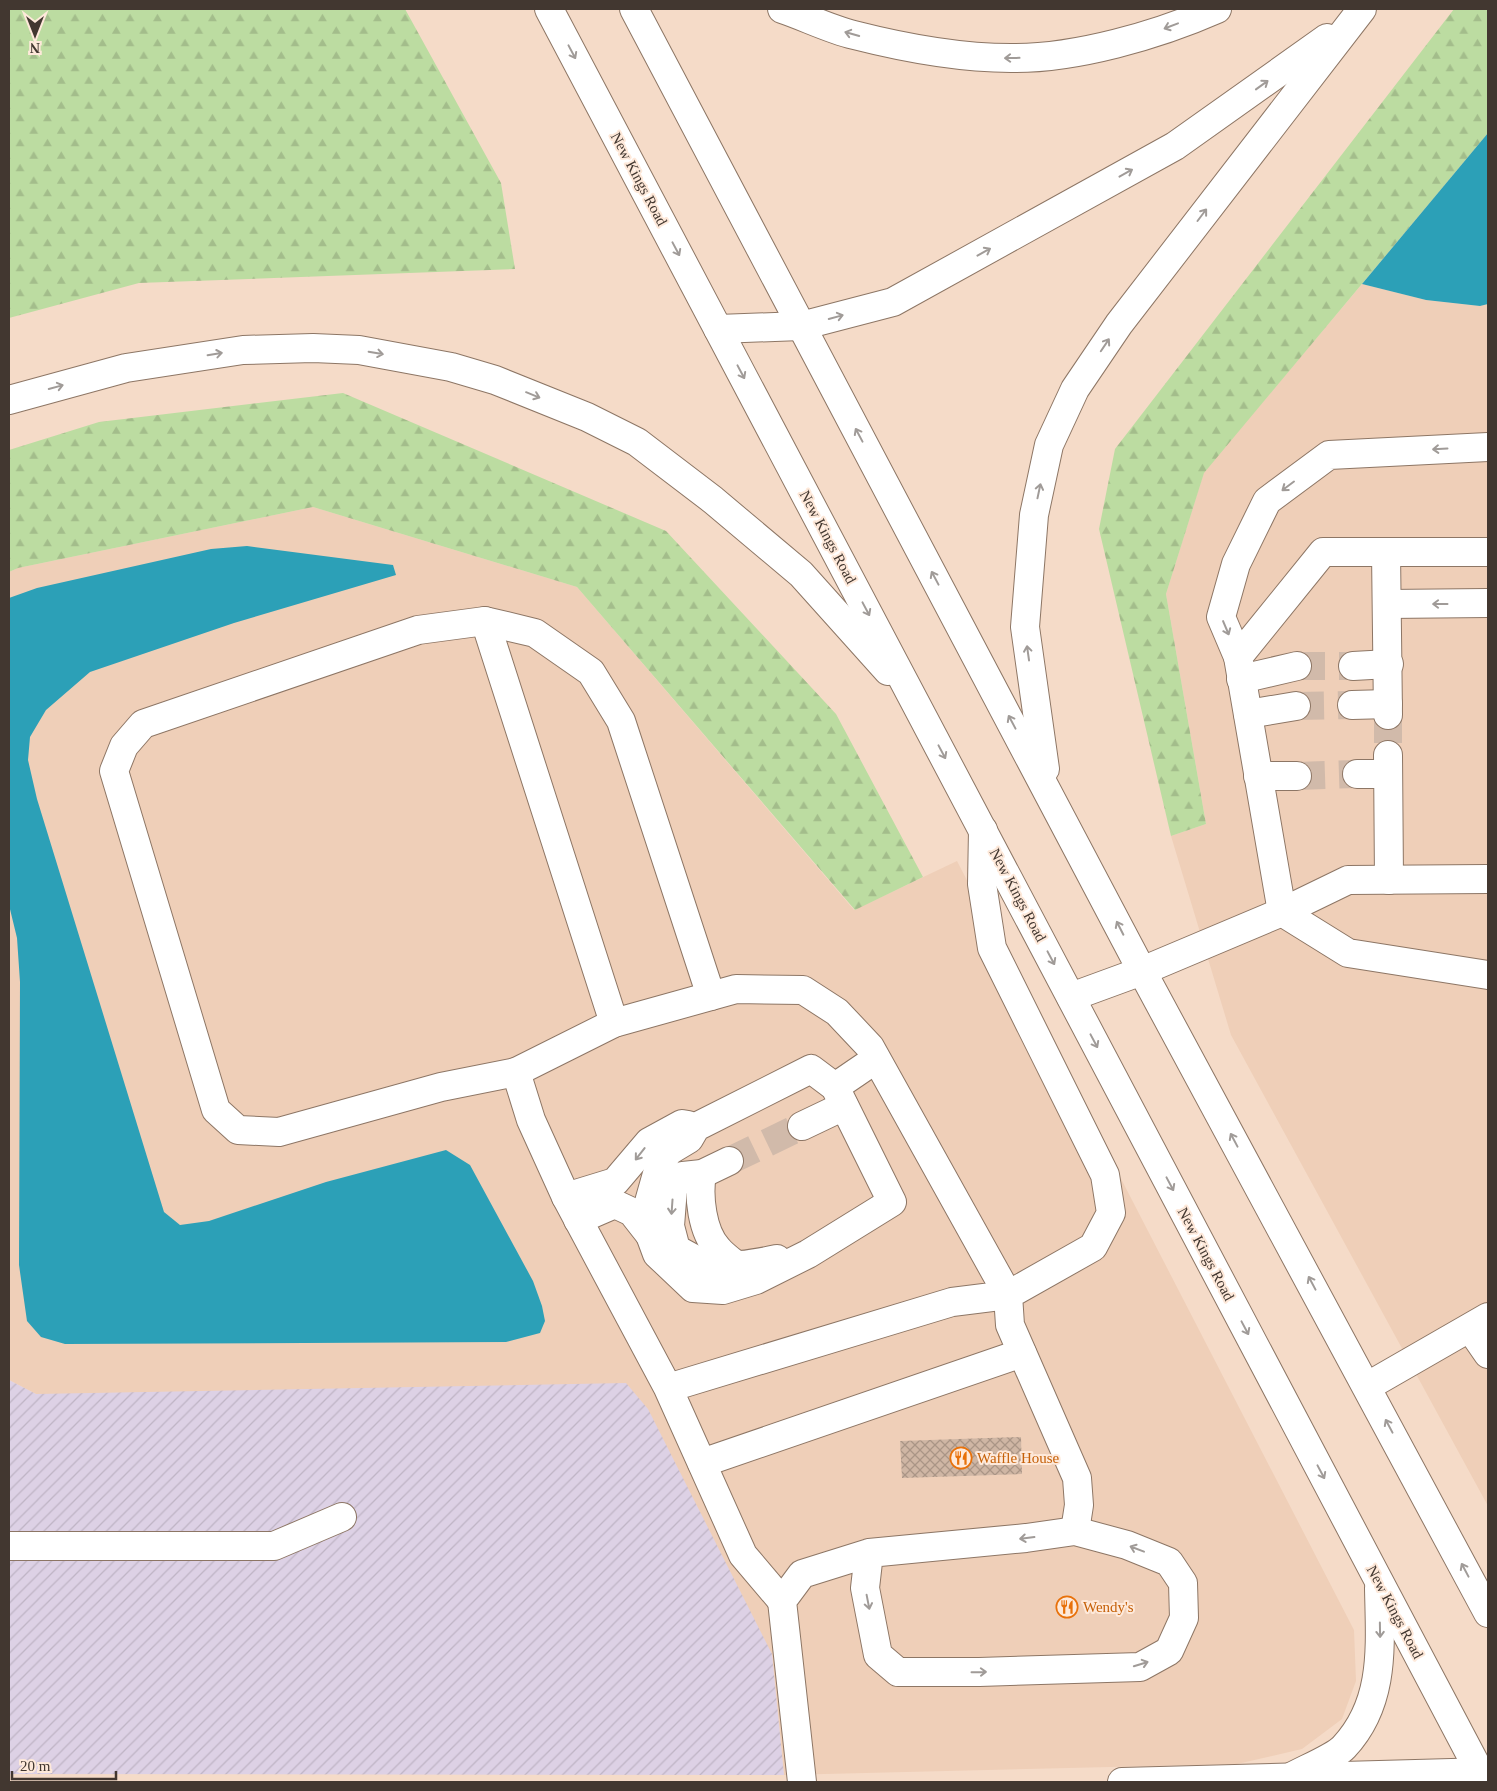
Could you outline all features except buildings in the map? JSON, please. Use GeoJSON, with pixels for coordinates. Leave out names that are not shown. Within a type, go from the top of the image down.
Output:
{"type":"FeatureCollection","features":[{"type":"Feature","properties":{"kind":"main road","name":"New Kings Road"},"geometry":{"type":"LineString","coordinates":[[549,9],[1379,1581],[1484,1775]]}},
{"type":"Feature","properties":{"kind":"main road"},"geometry":{"type":"LineString","coordinates":[[634,9],[1142,971],[1368,1386],[1488,1612]]}},
{"type":"Feature","properties":{"kind":"main road"},"geometry":{"type":"LineString","coordinates":[[782,9],[852,35],[946,54],[1012,58],[1077,52],[1157,32],[1217,9]]}},
{"type":"Feature","properties":{"kind":"main road"},"geometry":{"type":"LineString","coordinates":[[718,329],[801,326],[893,302],[1167,151],[1356,15]]}},
{"type":"Feature","properties":{"kind":"main road"},"geometry":{"type":"LineString","coordinates":[[1047,788],[1025,627],[1034,515],[1049,445],[1075,389],[1119,324],[1356,15]]}},
{"type":"Feature","properties":{"kind":"main road"},"geometry":{"type":"LineString","coordinates":[[9,400],[126,368],[243,350],[313,348],[359,350],[451,367],[495,380],[587,417],[637,442],[714,500],[801,574],[916,702]]}},
{"type":"Feature","properties":{"kind":"main road"},"geometry":{"type":"LineString","coordinates":[[1488,447],[1329,455],[1268,501],[1236,564],[1221,617],[1240,668],[1282,912],[1348,954],[1488,975]]}},
{"type":"Feature","properties":{"kind":"main road"},"geometry":{"type":"LineString","coordinates":[[1240,668],[1322,552],[1488,552]]}},
{"type":"Feature","properties":{"kind":"main road"},"geometry":{"type":"LineString","coordinates":[[1352,705],[1388,710],[1389,664],[1386,552]]}},
{"type":"Feature","properties":{"kind":"main road"},"geometry":{"type":"LineString","coordinates":[[1387,604],[1488,603]]}},
{"type":"Feature","properties":{"kind":"main road"},"geometry":{"type":"LineString","coordinates":[[712,996],[621,721],[591,672],[535,633],[485,622],[418,630],[144,724],[124,746],[114,771],[216,1110],[238,1130],[279,1132],[441,1088],[516,1072],[614,1023],[712,996],[736,989],[803,990],[837,1012],[870,1047],[1008,1295],[1010,1325],[1077,1478],[1079,1505],[1075,1531]]}},
{"type":"Feature","properties":{"kind":"main road"},"geometry":{"type":"LineString","coordinates":[[485,622],[614,1023]]}},
{"type":"Feature","properties":{"kind":"main road"},"geometry":{"type":"LineString","coordinates":[[1353,666],[1389,664]]}},
{"type":"Feature","properties":{"kind":"main road"},"geometry":{"type":"LineString","coordinates":[[1240,668],[1297,666]]}},
{"type":"Feature","properties":{"kind":"main road"},"geometry":{"type":"LineString","coordinates":[[1248,714],[1296,706]]}},
{"type":"Feature","properties":{"kind":"main road"},"geometry":{"type":"LineString","coordinates":[[1357,774],[1388,765],[1389,880]]}},
{"type":"Feature","properties":{"kind":"main road"},"geometry":{"type":"LineString","coordinates":[[1258,776],[1296,776]]}},
{"type":"Feature","properties":{"kind":"main road"},"geometry":{"type":"LineString","coordinates":[[668,1388],[952,1302],[1008,1295],[1093,1247],[1111,1213],[1105,1175],[992,948],[982,884],[983,830]]}},
{"type":"Feature","properties":{"kind":"main road"},"geometry":{"type":"LineString","coordinates":[[1071,997],[1142,971],[1282,912],[1348,880],[1488,879]]}},
{"type":"Feature","properties":{"kind":"main road"},"geometry":{"type":"LineString","coordinates":[[802,1126],[839,1097],[876,1059]]}},
{"type":"Feature","properties":{"kind":"main road"},"geometry":{"type":"LineString","coordinates":[[572,1209],[615,1204],[632,1212],[650,1235],[658,1254],[694,1288],[723,1290],[756,1280],[808,1254],[892,1202],[839,1097],[811,1069],[696,1127],[689,1139],[670,1151],[660,1163],[649,1202],[650,1235]]}},
{"type":"Feature","properties":{"kind":"main road"},"geometry":{"type":"LineString","coordinates":[[516,1072],[531,1120],[572,1209],[668,1388],[743,1555],[782,1601],[802,1782]]}},
{"type":"Feature","properties":{"kind":"main road"},"geometry":{"type":"LineString","coordinates":[[572,1209],[615,1182],[649,1142],[682,1124],[696,1127]]}},
{"type":"Feature","properties":{"kind":"main road"},"geometry":{"type":"LineString","coordinates":[[728,1161],[702,1174],[683,1176],[673,1188],[670,1226],[676,1249],[702,1262],[736,1265],[750,1265],[808,1254]]}},
{"type":"Feature","properties":{"kind":"main road"},"geometry":{"type":"LineString","coordinates":[[702,1174],[700,1197],[704,1221],[716,1248],[736,1265]]}},
{"type":"Feature","properties":{"kind":"main road"},"geometry":{"type":"LineString","coordinates":[[1368,1386],[1479,1322],[1488,1354]]}},
{"type":"Feature","properties":{"kind":"main road"},"geometry":{"type":"LineString","coordinates":[[702,1463],[1022,1353]]}},
{"type":"Feature","properties":{"kind":"main road"},"geometry":{"type":"LineString","coordinates":[[9,1546],[274,1546],[342,1517]]}},
{"type":"Feature","properties":{"kind":"main road"},"geometry":{"type":"LineString","coordinates":[[782,1601],[802,1574],[869,1553],[1026,1538],[1075,1531],[1127,1545],[1169,1562],[1183,1583],[1184,1618],[1169,1651],[1140,1667],[979,1672],[898,1672],[878,1655],[865,1588],[869,1553]]}},
{"type":"Feature","properties":{"kind":"main road"},"geometry":{"type":"LineString","coordinates":[[1290,1778],[1343,1749],[1370,1710],[1380,1661],[1379,1581]]}},
{"type":"Feature","properties":{"kind":"main road"},"geometry":{"type":"LineString","coordinates":[[1122,1782],[1484,1775]]}},
{"type":"Feature","properties":{"kind":"shaded area"},"geometry":{"type":"Polygon","coordinates":[[[1362,284],[1426,300],[1480,306],[1488,304],[1488,1506],[1231,1035],[1171,836],[1206,824],[1166,594],[1204,472],[1362,284]]]}},
{"type":"Feature","properties":{"kind":"shaded area"},"geometry":{"type":"Polygon","coordinates":[[[313,507],[577,587],[854,910],[957,861],[1354,1630],[1356,1681],[1342,1719],[1302,1749],[1237,1764],[784,1775],[772,1654],[36,1394],[9,1380],[9,572],[18,568],[313,507]]]}},
{"type":"Feature","properties":{"kind":"shaded area"},"geometry":{"type":"Polygon","coordinates":[[[9,1380],[36,1394],[626,1383],[648,1409],[772,1654],[784,1775],[9,1774],[9,1380]]]}},
{"type":"Feature","properties":{"kind":"green space"},"geometry":{"type":"Polygon","coordinates":[[[9,9],[405,9],[501,183],[515,269],[139,283],[9,318],[9,9]]]}},
{"type":"Feature","properties":{"kind":"green space"},"geometry":{"type":"Polygon","coordinates":[[[1454,9],[1488,9],[1488,133],[1204,473],[1166,594],[1206,824],[1171,836],[1099,529],[1115,449],[1454,9]]]}},
{"type":"Feature","properties":{"kind":"green space"},"geometry":{"type":"Polygon","coordinates":[[[343,393],[666,531],[836,714],[923,877],[855,910],[577,587],[313,507],[18,568],[9,572],[9,450],[99,422],[343,393]]]}},
{"type":"Feature","properties":{"kind":"water"},"geometry":{"type":"Polygon","coordinates":[[[1488,133],[1488,304],[1480,306],[1426,300],[1362,284],[1488,133]]]}},
{"type":"Feature","properties":{"kind":"water"},"geometry":{"type":"Polygon","coordinates":[[[247,546],[393,565],[396,575],[234,623],[90,672],[46,710],[30,737],[28,760],[37,799],[164,1212],[180,1225],[209,1221],[326,1182],[446,1150],[470,1165],[533,1281],[545,1321],[540,1333],[506,1342],[65,1344],[41,1337],[27,1321],[19,1265],[20,982],[17,938],[9,905],[9,598],[37,588],[211,549],[247,546]]]}},
{"type":"Feature","properties":{"kind":"tunnel"},"geometry":{"type":"LineString","coordinates":[[1297,666],[1353,666]]}},
{"type":"Feature","properties":{"kind":"tunnel"},"geometry":{"type":"LineString","coordinates":[[1296,706],[1352,705]]}},
{"type":"Feature","properties":{"kind":"tunnel"},"geometry":{"type":"LineString","coordinates":[[1388,715],[1388,755]]}},
{"type":"Feature","properties":{"kind":"tunnel"},"geometry":{"type":"LineString","coordinates":[[1297,776],[1357,774]]}},
{"type":"Feature","properties":{"kind":"tunnel"},"geometry":{"type":"LineString","coordinates":[[729,1161],[802,1126]]}},
{"type":"Feature","properties":{"kind":"place","name":"Waffle House"},"geometry":{"type":"Point","coordinates":[961,1458]}},
{"type":"Feature","properties":{"kind":"place","name":"Wendy's"},"geometry":{"type":"Point","coordinates":[1067,1607]}}]}
